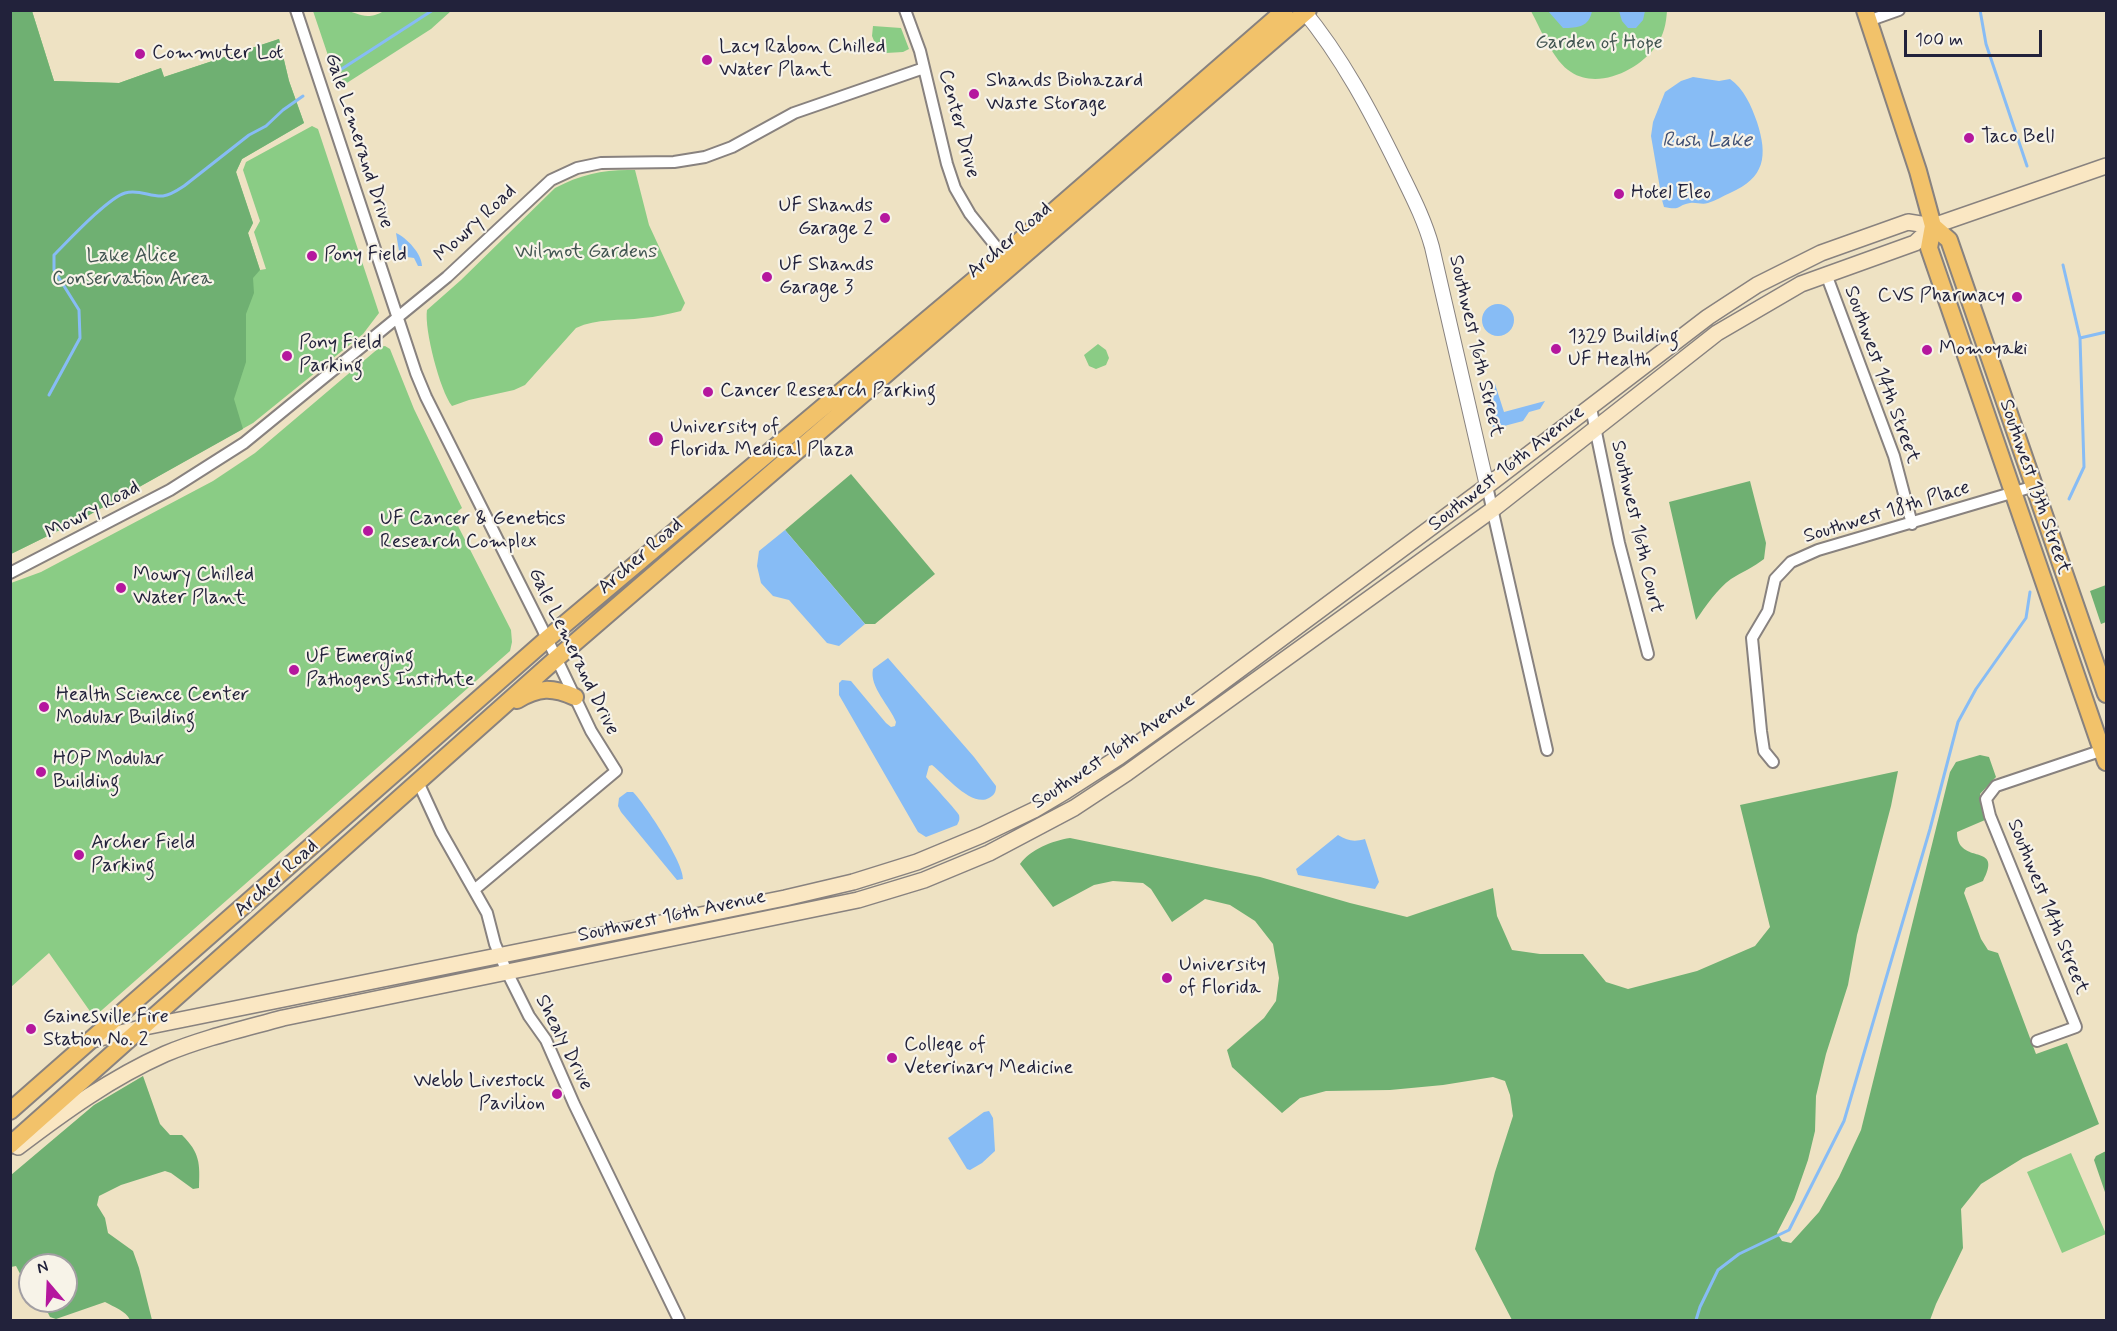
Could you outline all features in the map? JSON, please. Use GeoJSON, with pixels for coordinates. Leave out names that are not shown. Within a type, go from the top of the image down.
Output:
{"type":"FeatureCollection","features":[{"type":"Feature","properties":{"kind":"main road","name":"Archer Road"},"geometry":{"type":"LineString","coordinates":[[10,1145],[145,1027],[556,658],[1008,261],[1285,10]]}},
{"type":"Feature","properties":{"kind":"main road","name":"Archer Road"},"geometry":{"type":"LineString","coordinates":[[12,1110],[547,639],[1008,261],[1305,11]]}},
{"type":"Feature","properties":{"kind":"main road","name":"Southwest 13th Street"},"geometry":{"type":"LineString","coordinates":[[1867,16],[1918,171],[1933,226],[1929,248],[2105,754]]}},
{"type":"Feature","properties":{"kind":"main road","name":"Southwest 16th Avenue"},"geometry":{"type":"LineString","coordinates":[[10,1153],[108,1083],[167,1053],[219,1035],[283,1018],[858,900],[924,880],[989,853],[1050,822],[1122,776],[1492,510],[1717,333],[1787,291],[1826,274],[1915,243],[1933,226],[2106,166]]}},
{"type":"Feature","properties":{"kind":"main road","name":"Southwest 16th Avenue"},"geometry":{"type":"LineString","coordinates":[[92,1040],[145,1027],[853,882],[917,862],[982,835],[1034,810],[1119,757],[1487,486],[1708,317],[1786,269],[1821,252],[1908,222],[1933,226]]}},
{"type":"Feature","properties":{"kind":"main road","name":"Southwest 13th Street"},"geometry":{"type":"LineString","coordinates":[[1933,226],[1949,240],[2106,694]]}},
{"type":"Feature","properties":{"kind":"main road"},"geometry":{"type":"LineString","coordinates":[[491,716],[524,696],[538,691],[559,690],[574,697]]}},
{"type":"Feature","properties":{"kind":"main road"},"geometry":{"type":"LineString","coordinates":[[61,1101],[60,1090],[79,1071],[92,1040]]}},
{"type":"Feature","properties":{"kind":"main road"},"geometry":{"type":"LineString","coordinates":[[12,1110],[32,1119],[42,1118]]}},
{"type":"Feature","properties":{"kind":"street","name":"Gale Lemerand Drive"},"geometry":{"type":"LineString","coordinates":[[296,10],[397,317],[426,397],[591,731],[616,771],[474,890]]}},
{"type":"Feature","properties":{"kind":"street","name":"Center Drive"},"geometry":{"type":"LineString","coordinates":[[905,10],[914,31],[946,164],[955,188],[970,214],[1008,261]]}},
{"type":"Feature","properties":{"kind":"street"},"geometry":{"type":"LineString","coordinates":[[1867,16],[1899,10]]}},
{"type":"Feature","properties":{"kind":"street","name":"Southwest 16th Street"},"geometry":{"type":"LineString","coordinates":[[1305,11],[1367,106],[1421,213],[1432,247],[1547,750]]}},
{"type":"Feature","properties":{"kind":"street","name":"Mowry Road"},"geometry":{"type":"LineString","coordinates":[[10,573],[159,496],[221,460],[282,414],[447,277],[542,186],[562,174],[577,168],[602,163],[674,162],[705,157],[732,147],[794,113],[924,68]]}},
{"type":"Feature","properties":{"kind":"street","name":"Southwest 14th Street"},"geometry":{"type":"LineString","coordinates":[[1826,274],[1894,456],[1912,524]]}},
{"type":"Feature","properties":{"kind":"street","name":"Southwest 16th Court"},"geometry":{"type":"LineString","coordinates":[[1591,408],[1619,543],[1648,654]]}},
{"type":"Feature","properties":{"kind":"street","name":"Southwest 18th Place"},"geometry":{"type":"LineString","coordinates":[[1773,762],[1764,751],[1752,638],[1768,610],[1775,579],[1791,562],[1818,550],[2035,486]]}},
{"type":"Feature","properties":{"kind":"street","name":"Southwest 14th Street"},"geometry":{"type":"LineString","coordinates":[[2037,1041],[2076,1027],[1990,816],[1986,799],[1996,786],[2105,754]]}},
{"type":"Feature","properties":{"kind":"street","name":"Shealy Drive"},"geometry":{"type":"LineString","coordinates":[[418,782],[441,832],[490,920],[495,944],[507,972],[528,1016],[546,1040],[574,1104],[679,1320]]}},
{"type":"Feature","properties":{"kind":"green space","name":"Lake Alice Conservation Area"},"geometry":{"type":"Polygon","coordinates":[[[11,10],[32,11],[54,81],[119,83],[161,68],[164,77],[279,39],[289,81],[304,123],[242,159],[236,172],[253,223],[248,233],[260,270],[253,278],[254,293],[246,314],[246,362],[234,399],[243,429],[82,519],[11,554],[11,10]]]}},
{"type":"Feature","properties":{"kind":"green space"},"geometry":{"type":"Polygon","coordinates":[[[342,10],[372,16],[384,11],[451,11],[431,29],[339,88],[313,11],[342,10]]]}},
{"type":"Feature","properties":{"kind":"green space","name":"Garden of Hope"},"geometry":{"type":"Polygon","coordinates":[[[1667,10],[1663,34],[1649,55],[1629,70],[1605,78],[1593,79],[1571,72],[1559,61],[1531,11],[1667,10]]]}},
{"type":"Feature","properties":{"kind":"green space","name":"Lake Alice Conservation Area"},"geometry":{"type":"Polygon","coordinates":[[[11,11],[32,11],[54,81],[119,83],[161,68],[164,77],[279,39],[289,81],[304,123],[242,159],[236,172],[253,223],[248,233],[260,270],[266,269],[254,232],[260,221],[243,170],[246,162],[312,126],[318,129],[379,313],[363,334],[253,423],[82,519],[11,554],[11,11]]]}},
{"type":"Feature","properties":{"kind":"green space"},"geometry":{"type":"Polygon","coordinates":[[[873,26],[901,28],[909,49],[903,52],[886,53],[883,46],[877,48],[872,36],[873,26]]]}},
{"type":"Feature","properties":{"kind":"green space","name":"Wilmot Gardens"},"geometry":{"type":"Polygon","coordinates":[[[635,170],[649,225],[685,303],[681,311],[648,318],[600,321],[576,328],[525,385],[452,406],[434,360],[428,331],[427,310],[555,188],[594,173],[635,170]]]}},
{"type":"Feature","properties":{"kind":"green space"},"geometry":{"type":"Polygon","coordinates":[[[1098,344],[1106,350],[1109,358],[1106,365],[1096,369],[1089,366],[1084,355],[1098,344]]]}},
{"type":"Feature","properties":{"kind":"green space"},"geometry":{"type":"Polygon","coordinates":[[[385,346],[390,349],[414,409],[462,508],[458,511],[458,526],[511,630],[510,651],[94,1017],[49,953],[11,987],[11,583],[41,572],[213,481],[255,453],[380,347],[385,346]]]}},
{"type":"Feature","properties":{"kind":"green space"},"geometry":{"type":"Polygon","coordinates":[[[851,474],[935,574],[875,624],[865,624],[785,530],[851,474]]]}},
{"type":"Feature","properties":{"kind":"green space"},"geometry":{"type":"Polygon","coordinates":[[[1750,481],[1766,543],[1764,559],[1726,583],[1696,620],[1669,502],[1750,481]]]}},
{"type":"Feature","properties":{"kind":"green space"},"geometry":{"type":"Polygon","coordinates":[[[2106,585],[2106,622],[2101,624],[2090,591],[2106,585]]]}},
{"type":"Feature","properties":{"kind":"green space"},"geometry":{"type":"Polygon","coordinates":[[[1980,755],[1989,757],[1996,777],[1980,794],[1985,820],[1957,834],[1962,847],[1983,856],[1987,859],[1988,864],[1983,881],[1966,888],[1964,893],[1981,939],[1988,950],[1998,953],[2036,1054],[2067,1043],[2099,1124],[2023,1158],[1981,1184],[1961,1209],[1963,1248],[1930,1320],[1512,1320],[1475,1249],[1495,1172],[1513,1116],[1505,1081],[1493,1077],[1390,1090],[1326,1091],[1300,1098],[1282,1113],[1232,1067],[1227,1050],[1264,1018],[1276,1001],[1279,978],[1273,944],[1255,921],[1230,905],[1205,899],[1172,922],[1151,889],[1143,883],[1113,881],[1094,885],[1053,907],[1020,864],[1042,846],[1070,838],[1260,877],[1407,917],[1493,888],[1497,916],[1512,950],[1540,954],[1583,954],[1606,982],[1628,989],[1697,971],[1755,946],[1770,927],[1740,805],[1898,771],[1857,935],[1848,985],[1826,1054],[1816,1096],[1815,1131],[1808,1160],[1794,1200],[1777,1233],[1782,1241],[1791,1243],[1819,1212],[1839,1177],[1861,1130],[1950,772],[1956,762],[1980,755]]]}},
{"type":"Feature","properties":{"kind":"green space"},"geometry":{"type":"Polygon","coordinates":[[[143,1076],[160,1124],[170,1135],[182,1135],[198,1159],[199,1188],[193,1189],[165,1171],[121,1185],[99,1196],[97,1205],[105,1218],[108,1233],[133,1251],[152,1320],[130,1320],[123,1312],[105,1302],[78,1311],[78,1253],[18,1253],[18,1270],[16,1266],[11,1267],[11,1175],[94,1105],[143,1076]]]}},
{"type":"Feature","properties":{"kind":"green space"},"geometry":{"type":"Polygon","coordinates":[[[2106,1151],[2106,1195],[2094,1160],[2096,1156],[2106,1151]]]}},
{"type":"Feature","properties":{"kind":"green space"},"geometry":{"type":"Polygon","coordinates":[[[2071,1153],[2106,1234],[2062,1253],[2027,1172],[2071,1153]]]}},
{"type":"Feature","properties":{"kind":"green space"},"geometry":{"type":"Polygon","coordinates":[[[48,1313],[73,1313],[56,1319],[50,1317],[48,1313]]]}},
{"type":"Feature","properties":{"kind":"water"},"geometry":{"type":"Polygon","coordinates":[[[1548,11],[1592,11],[1591,16],[1582,26],[1563,28],[1548,11]]]}},
{"type":"Feature","properties":{"kind":"water"},"geometry":{"type":"Polygon","coordinates":[[[1619,11],[1645,11],[1643,20],[1636,28],[1628,28],[1622,21],[1619,11]]]}},
{"type":"Feature","properties":{"kind":"water","name":"Rush Lake"},"geometry":{"type":"Polygon","coordinates":[[[1693,77],[1719,81],[1730,79],[1739,88],[1757,122],[1763,155],[1761,165],[1751,180],[1742,187],[1713,201],[1706,204],[1690,203],[1677,208],[1664,207],[1651,136],[1653,122],[1665,92],[1681,81],[1693,77]]]}},
{"type":"Feature","properties":{"kind":"water"},"geometry":{"type":"Polygon","coordinates":[[[396,233],[413,247],[422,266],[418,266],[414,258],[407,257],[399,251],[396,233]]]}},
{"type":"Feature","properties":{"kind":"water"},"geometry":{"type":"Polygon","coordinates":[[[1498,304],[1509,309],[1514,320],[1509,331],[1498,336],[1487,331],[1482,320],[1487,309],[1498,304]]]}},
{"type":"Feature","properties":{"kind":"water"},"geometry":{"type":"Polygon","coordinates":[[[1495,384],[1504,412],[1545,401],[1540,409],[1529,412],[1523,421],[1493,429],[1487,399],[1495,384]]]}},
{"type":"Feature","properties":{"kind":"water"},"geometry":{"type":"Polygon","coordinates":[[[785,530],[865,624],[839,646],[827,643],[789,600],[773,596],[761,583],[757,566],[759,551],[785,530]]]}},
{"type":"Feature","properties":{"kind":"water"},"geometry":{"type":"Polygon","coordinates":[[[888,658],[974,757],[996,786],[995,793],[991,797],[982,800],[975,798],[959,789],[932,765],[929,766],[926,777],[958,813],[959,821],[957,825],[926,837],[918,832],[839,695],[839,683],[842,680],[851,681],[886,723],[891,727],[895,726],[896,722],[874,683],[873,676],[873,669],[888,658]]]}},
{"type":"Feature","properties":{"kind":"water"},"geometry":{"type":"Polygon","coordinates":[[[627,792],[633,792],[654,821],[677,860],[683,879],[677,880],[621,812],[618,806],[619,798],[627,792]]]}},
{"type":"Feature","properties":{"kind":"water"},"geometry":{"type":"Polygon","coordinates":[[[1338,835],[1351,840],[1365,839],[1379,882],[1375,889],[1298,875],[1296,869],[1338,835]]]}},
{"type":"Feature","properties":{"kind":"water"},"geometry":{"type":"Polygon","coordinates":[[[989,1111],[993,1118],[995,1151],[982,1163],[970,1170],[967,1169],[948,1138],[984,1112],[989,1111]]]}},
{"type":"Feature","properties":{"kind":"waterway"},"geometry":{"type":"LineString","coordinates":[[337,72],[433,10]]}},
{"type":"Feature","properties":{"kind":"waterway"},"geometry":{"type":"LineString","coordinates":[[1980,10],[1986,44],[2027,166]]}},
{"type":"Feature","properties":{"kind":"waterway"},"geometry":{"type":"LineString","coordinates":[[49,395],[80,338],[79,310],[54,270],[54,255],[89,220],[118,196],[130,192],[158,196],[174,192],[249,135],[266,126],[303,96]]}},
{"type":"Feature","properties":{"kind":"waterway"},"geometry":{"type":"LineString","coordinates":[[2063,265],[2080,338],[2084,467],[2069,499]]}},
{"type":"Feature","properties":{"kind":"waterway"},"geometry":{"type":"LineString","coordinates":[[2080,338],[2106,332]]}},
{"type":"Feature","properties":{"kind":"waterway"},"geometry":{"type":"LineString","coordinates":[[1696,1320],[1718,1270],[1739,1254],[1789,1230],[1844,1121],[1930,829],[1958,722],[1976,689],[2026,618],[2030,592]]}},
{"type":"Feature","properties":{"kind":"place","name":"Commuter Lot"},"geometry":{"type":"Point","coordinates":[140,54]}},
{"type":"Feature","properties":{"kind":"place","name":"Lacy Rabon Chilled Water Plant"},"geometry":{"type":"Point","coordinates":[707,60]}},
{"type":"Feature","properties":{"kind":"place","name":"Shands Biohazard Waste Storage"},"geometry":{"type":"Point","coordinates":[974,94]}},
{"type":"Feature","properties":{"kind":"place","name":"Taco Bell"},"geometry":{"type":"Point","coordinates":[1969,138]}},
{"type":"Feature","properties":{"kind":"place","name":"Hotel Eleo"},"geometry":{"type":"Point","coordinates":[1619,194]}},
{"type":"Feature","properties":{"kind":"place","name":"UF Shands Garage 2"},"geometry":{"type":"Point","coordinates":[885,218]}},
{"type":"Feature","properties":{"kind":"place","name":"Pony Field"},"geometry":{"type":"Point","coordinates":[312,256]}},
{"type":"Feature","properties":{"kind":"place","name":"UF Shands Garage 3"},"geometry":{"type":"Point","coordinates":[767,277]}},
{"type":"Feature","properties":{"kind":"place","name":"CVS Pharmacy"},"geometry":{"type":"Point","coordinates":[2017,297]}},
{"type":"Feature","properties":{"kind":"place","name":"1329 Building UF Health"},"geometry":{"type":"Point","coordinates":[1556,349]}},
{"type":"Feature","properties":{"kind":"place","name":"Momoyaki"},"geometry":{"type":"Point","coordinates":[1927,350]}},
{"type":"Feature","properties":{"kind":"place","name":"Pony Field Parking"},"geometry":{"type":"Point","coordinates":[287,356]}},
{"type":"Feature","properties":{"kind":"place","name":"Cancer Research Parking"},"geometry":{"type":"Point","coordinates":[708,392]}},
{"type":"Feature","properties":{"kind":"place","name":"University of Florida Medical Plaza"},"geometry":{"type":"Point","coordinates":[656,439]}},
{"type":"Feature","properties":{"kind":"place","name":"UF Cancer & Genetics Research Complex"},"geometry":{"type":"Point","coordinates":[368,531]}},
{"type":"Feature","properties":{"kind":"place","name":"Mowry Chilled Water Plant"},"geometry":{"type":"Point","coordinates":[121,588]}},
{"type":"Feature","properties":{"kind":"place","name":"UF Emerging Pathogens Institute"},"geometry":{"type":"Point","coordinates":[294,670]}},
{"type":"Feature","properties":{"kind":"place","name":"Health Science Center Modular Building"},"geometry":{"type":"Point","coordinates":[44,707]}},
{"type":"Feature","properties":{"kind":"place","name":"HOP Modular Building"},"geometry":{"type":"Point","coordinates":[41,772]}},
{"type":"Feature","properties":{"kind":"place","name":"Archer Field Parking"},"geometry":{"type":"Point","coordinates":[79,855]}},
{"type":"Feature","properties":{"kind":"place","name":"University of Florida"},"geometry":{"type":"Point","coordinates":[1167,978]}},
{"type":"Feature","properties":{"kind":"place","name":"Gainesville Fire Station No. 2"},"geometry":{"type":"Point","coordinates":[31,1029]}},
{"type":"Feature","properties":{"kind":"place","name":"College of Veterinary Medicine"},"geometry":{"type":"Point","coordinates":[892,1058]}},
{"type":"Feature","properties":{"kind":"place","name":"Webb Livestock Pavilion"},"geometry":{"type":"Point","coordinates":[557,1094]}}]}
